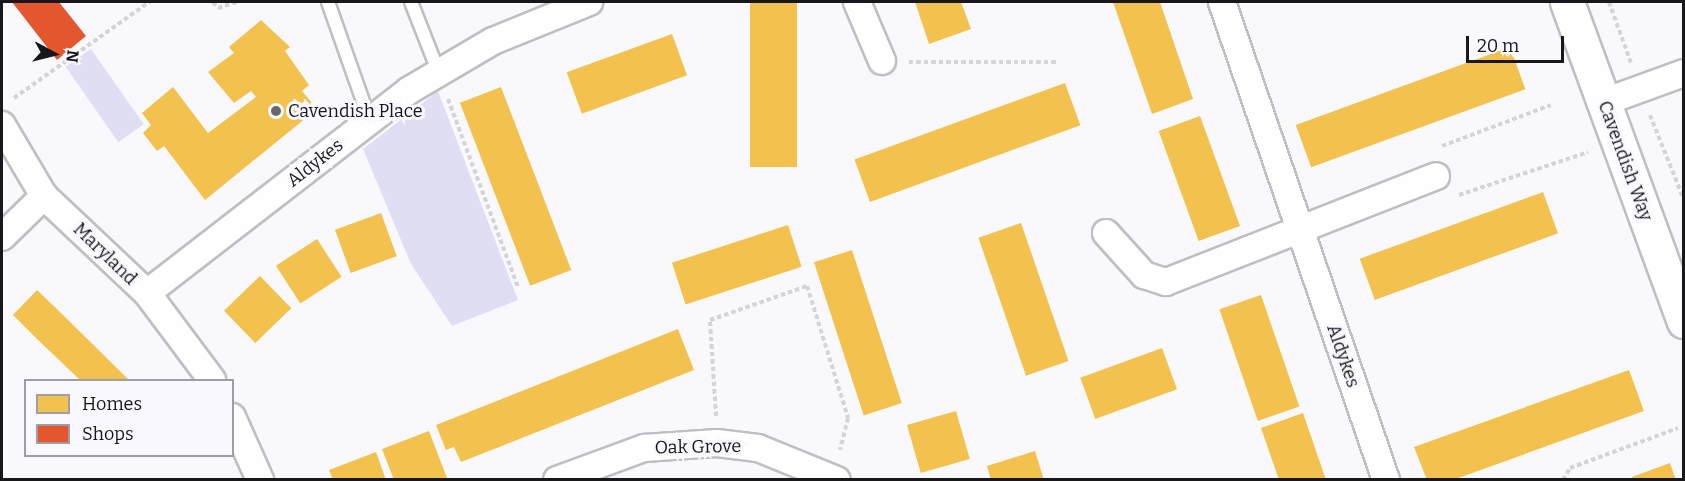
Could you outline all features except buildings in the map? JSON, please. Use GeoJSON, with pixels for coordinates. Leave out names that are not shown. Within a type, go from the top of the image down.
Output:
{"type":"FeatureCollection","features":[{"type":"Feature","properties":{"kind":"main road","name":"Cavendish Way"},"geometry":{"type":"LineString","coordinates":[[1567,2],[1683,321]]}},
{"type":"Feature","properties":{"kind":"street","name":"Aldykes"},"geometry":{"type":"LineString","coordinates":[[147,293],[370,121],[438,73],[493,40],[589,2]]}},
{"type":"Feature","properties":{"kind":"street"},"geometry":{"type":"LineString","coordinates":[[857,2],[882,62]]}},
{"type":"Feature","properties":{"kind":"street","name":"Aldykes"},"geometry":{"type":"LineString","coordinates":[[1222,2],[1299,232],[1386,480]]}},
{"type":"Feature","properties":{"kind":"street"},"geometry":{"type":"LineString","coordinates":[[1604,102],[1683,73]]}},
{"type":"Feature","properties":{"kind":"street","name":"Maryland"},"geometry":{"type":"LineString","coordinates":[[2,125],[44,196],[147,293],[211,379]]}},
{"type":"Feature","properties":{"kind":"street"},"geometry":{"type":"LineString","coordinates":[[1107,233],[1144,275],[1166,282],[1299,232],[1436,176]]}},
{"type":"Feature","properties":{"kind":"street"},"geometry":{"type":"LineString","coordinates":[[2,237],[44,196]]}},
{"type":"Feature","properties":{"kind":"street"},"geometry":{"type":"LineString","coordinates":[[234,422],[260,480]]}},
{"type":"Feature","properties":{"kind":"street","name":"Oak Grove"},"geometry":{"type":"LineString","coordinates":[[557,480],[644,448],[717,443],[758,448],[835,478]]}},
{"type":"Feature","properties":{"kind":"lane"},"geometry":{"type":"LineString","coordinates":[[328,2],[370,121]]}},
{"type":"Feature","properties":{"kind":"lane"},"geometry":{"type":"LineString","coordinates":[[411,2],[438,73]]}},
{"type":"Feature","properties":{"kind":"path"},"geometry":{"type":"LineString","coordinates":[[11,101],[149,2]]}},
{"type":"Feature","properties":{"kind":"path"},"geometry":{"type":"LineString","coordinates":[[213,2],[218,8],[237,2]]}},
{"type":"Feature","properties":{"kind":"path"},"geometry":{"type":"LineString","coordinates":[[1610,2],[1683,200]]}},
{"type":"Feature","properties":{"kind":"path"},"geometry":{"type":"LineString","coordinates":[[882,62],[1058,62]]}},
{"type":"Feature","properties":{"kind":"path"},"geometry":{"type":"LineString","coordinates":[[438,73],[518,287]]}},
{"type":"Feature","properties":{"kind":"path"},"geometry":{"type":"LineString","coordinates":[[1551,105],[1440,147],[1436,176],[1460,195],[1655,128]]}},
{"type":"Feature","properties":{"kind":"path"},"geometry":{"type":"LineString","coordinates":[[717,443],[710,320],[807,286],[848,418],[835,478]]}},
{"type":"Feature","properties":{"kind":"path"},"geometry":{"type":"LineString","coordinates":[[1563,480],[1570,468],[1678,428]]}},
{"type":"Feature","properties":{"kind":"shaded area"},"geometry":{"type":"Polygon","coordinates":[[[91,49],[144,124],[118,142],[66,67],[91,49]]]}},
{"type":"Feature","properties":{"kind":"shaded area"},"geometry":{"type":"Polygon","coordinates":[[[438,91],[518,300],[452,326],[411,264],[363,149],[438,91]]]}},
{"type":"Feature","properties":{"kind":"place","name":"Cavendish Place"},"geometry":{"type":"Point","coordinates":[276,111]}}]}
